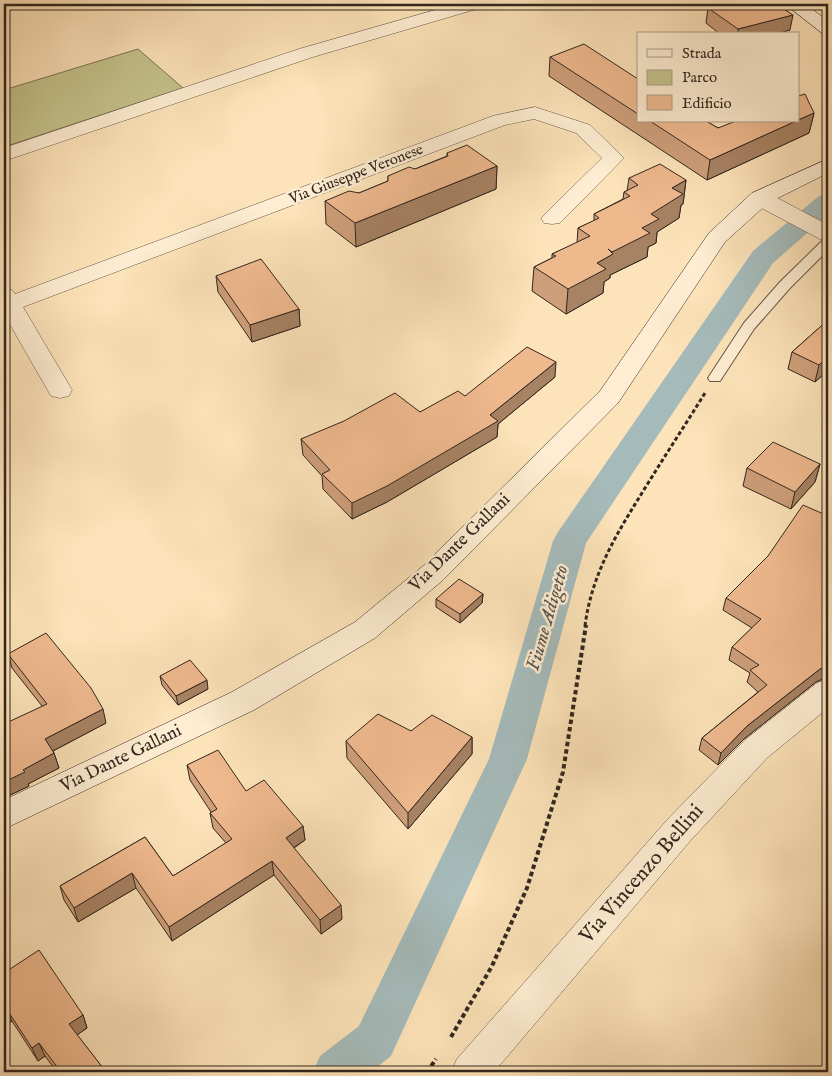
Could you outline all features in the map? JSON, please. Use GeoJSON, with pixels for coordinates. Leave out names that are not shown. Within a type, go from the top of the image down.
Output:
{"type":"FeatureCollection","features":[{"type":"Feature","properties":{"kind":"street"},"geometry":{"type":"LineString","coordinates":[[4,155],[306,54],[474,4]]}},
{"type":"Feature","properties":{"kind":"street"},"geometry":{"type":"LineString","coordinates":[[794,4],[828,29]]}},
{"type":"Feature","properties":{"kind":"street","name":"Via Giuseppe Veronese"},"geometry":{"type":"LineString","coordinates":[[60,390],[7,299],[500,120],[534,113],[583,129],[614,158],[552,218]]}},
{"type":"Feature","properties":{"kind":"street","name":"Via Dante Gallani"},"geometry":{"type":"LineString","coordinates":[[4,816],[243,701],[365,630],[433,573],[609,397],[717,238],[764,200],[828,165]]}},
{"type":"Feature","properties":{"kind":"street"},"geometry":{"type":"LineString","coordinates":[[764,200],[827,236]]}},
{"type":"Feature","properties":{"kind":"street","name":"Via Vincenzo Bellini"},"geometry":{"type":"LineString","coordinates":[[470,1072],[679,830],[756,749],[828,690]]}},
{"type":"Feature","properties":{"kind":"lane"},"geometry":{"type":"LineString","coordinates":[[715,378],[761,312],[827,236]]}},
{"type":"Feature","properties":{"kind":"path"},"geometry":{"type":"LineString","coordinates":[[448,1042],[492,966],[527,888],[563,772],[582,656],[588,603],[604,559],[633,507],[715,378]]}},
{"type":"Feature","properties":{"kind":"path"},"geometry":{"type":"LineString","coordinates":[[427,1072],[438,1057]]}},
{"type":"Feature","properties":{"kind":"green space"},"geometry":{"type":"Polygon","coordinates":[[[138,49],[183,88],[4,147],[4,90],[138,49]]]}},
{"type":"Feature","properties":{"kind":"building"},"geometry":{"type":"Polygon","coordinates":[[[723,4],[776,4],[793,15],[738,29],[708,8],[723,4]]]}},
{"type":"Feature","properties":{"kind":"building"},"geometry":{"type":"Polygon","coordinates":[[[584,44],[637,78],[637,113],[550,57],[584,44]]]}},
{"type":"Feature","properties":{"kind":"building"},"geometry":{"type":"Polygon","coordinates":[[[805,94],[814,113],[800,119],[800,95],[805,94]]]}},
{"type":"Feature","properties":{"kind":"building"},"geometry":{"type":"Polygon","coordinates":[[[652,122],[708,122],[718,128],[733,122],[794,122],[710,160],[652,122]]]}},
{"type":"Feature","properties":{"kind":"building"},"geometry":{"type":"Polygon","coordinates":[[[467,145],[497,166],[355,223],[325,201],[349,191],[359,193],[388,181],[388,176],[409,167],[415,169],[448,156],[447,153],[467,145]]]}},
{"type":"Feature","properties":{"kind":"building"},"geometry":{"type":"Polygon","coordinates":[[[660,164],[686,180],[672,188],[683,194],[651,214],[659,219],[642,228],[650,233],[612,252],[608,249],[613,254],[597,263],[606,269],[568,289],[534,267],[556,256],[552,254],[590,236],[578,228],[599,218],[594,214],[630,196],[624,192],[638,185],[629,178],[660,164]]]}},
{"type":"Feature","properties":{"kind":"building"},"geometry":{"type":"Polygon","coordinates":[[[261,259],[299,309],[250,325],[216,276],[261,259]]]}},
{"type":"Feature","properties":{"kind":"building"},"geometry":{"type":"Polygon","coordinates":[[[828,320],[828,356],[819,365],[792,352],[828,320]]]}},
{"type":"Feature","properties":{"kind":"building"},"geometry":{"type":"Polygon","coordinates":[[[527,347],[556,362],[490,415],[498,421],[387,486],[352,503],[322,474],[330,470],[301,439],[344,421],[395,393],[420,412],[458,391],[465,396],[527,347]]]}},
{"type":"Feature","properties":{"kind":"building"},"geometry":{"type":"Polygon","coordinates":[[[773,442],[820,464],[795,492],[747,468],[773,442]]]}},
{"type":"Feature","properties":{"kind":"building"},"geometry":{"type":"Polygon","coordinates":[[[803,505],[828,516],[828,666],[820,669],[747,726],[721,753],[702,738],[767,685],[750,670],[759,665],[732,647],[761,619],[726,598],[768,556],[803,505]]]}},
{"type":"Feature","properties":{"kind":"building"},"geometry":{"type":"Polygon","coordinates":[[[459,579],[483,594],[460,614],[436,599],[459,579]]]}},
{"type":"Feature","properties":{"kind":"building"},"geometry":{"type":"Polygon","coordinates":[[[46,633],[91,688],[103,709],[45,739],[54,753],[23,770],[25,772],[4,782],[4,724],[47,704],[8,654],[46,633]]]}},
{"type":"Feature","properties":{"kind":"building"},"geometry":{"type":"Polygon","coordinates":[[[190,660],[207,680],[176,696],[160,676],[190,660]]]}},
{"type":"Feature","properties":{"kind":"building"},"geometry":{"type":"Polygon","coordinates":[[[378,714],[411,731],[432,715],[472,737],[408,813],[346,741],[378,714]]]}},
{"type":"Feature","properties":{"kind":"building"},"geometry":{"type":"Polygon","coordinates":[[[218,750],[246,791],[264,780],[303,826],[286,838],[341,905],[320,920],[272,861],[169,927],[132,873],[74,908],[60,886],[145,837],[173,876],[232,839],[210,813],[217,809],[187,765],[218,750]]]}},
{"type":"Feature","properties":{"kind":"building"},"geometry":{"type":"Polygon","coordinates":[[[39,950],[83,1015],[69,1024],[106,1072],[61,1072],[39,1043],[32,1048],[6,1008],[4,1009],[4,973],[39,950]]]}},
{"type":"Feature","properties":{"kind":"waterway","name":"Fiume Adigetto"},"geometry":{"type":"LineString","coordinates":[[336,1072],[375,1041],[508,759],[570,541],[763,257],[828,202]]}}]}
